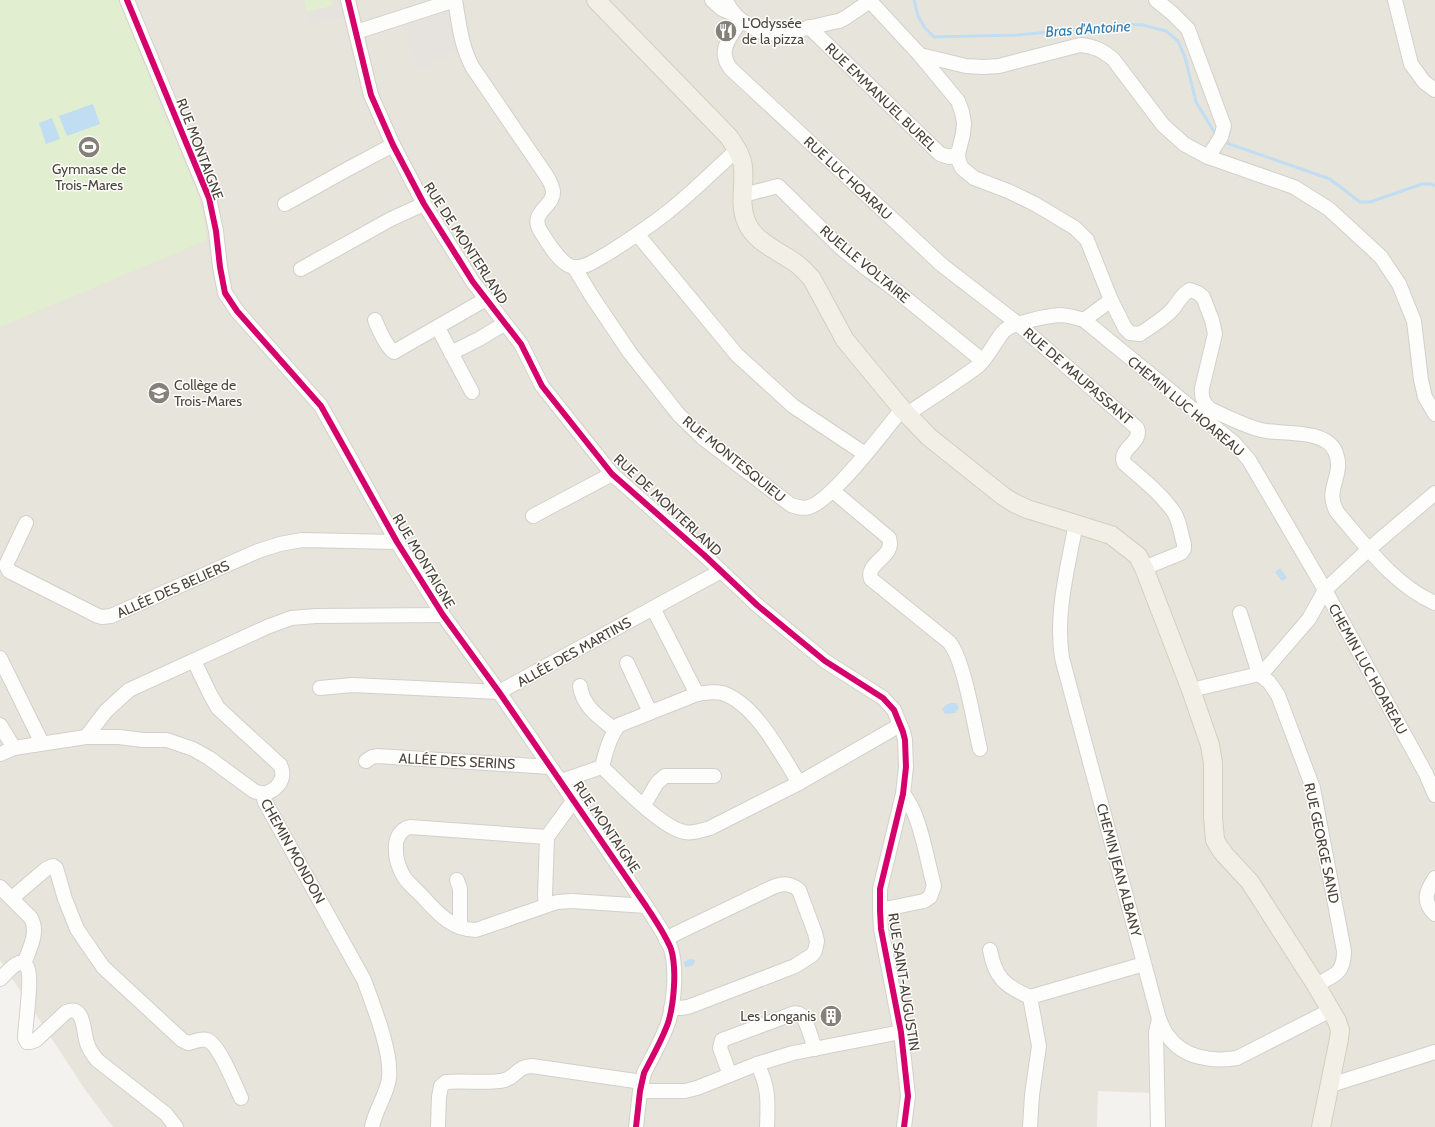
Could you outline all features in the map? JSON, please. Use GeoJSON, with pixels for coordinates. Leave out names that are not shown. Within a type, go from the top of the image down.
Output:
{"type":"FeatureCollection","features":[{"type":"Feature","properties":{"kind":"main road"},"geometry":{"type":"LineString","coordinates":[[596,0],[724,131],[737,150],[743,167],[742,210],[751,231],[760,240],[798,264],[812,279],[845,340],[905,412],[928,437],[1014,503],[1027,509],[1111,535],[1138,556],[1191,690],[1211,751],[1213,763],[1213,817],[1217,843],[1225,855],[1250,882],[1338,1021],[1340,1030],[1339,1039],[1321,1127]]}},
{"type":"Feature","properties":{"kind":"street","name":"RUE MONTAIGNE"},"geometry":{"type":"LineString","coordinates":[[127,0],[209,198],[216,231],[220,267],[225,293],[237,311],[321,406],[397,542],[443,615],[499,692],[574,800],[646,906],[671,950],[673,966],[671,1008],[668,1022],[641,1086],[636,1127]]}},
{"type":"Feature","properties":{"kind":"street","name":"RUE DE MONTERLAND"},"geometry":{"type":"LineString","coordinates":[[348,0],[372,95],[393,145],[424,204],[473,282],[521,344],[542,386],[612,474],[757,605],[825,661],[883,698],[894,710],[900,725]]}},
{"type":"Feature","properties":{"kind":"street"},"geometry":{"type":"LineString","coordinates":[[356,32],[455,0],[466,57],[546,175],[553,191],[550,200],[539,215],[538,220],[540,231],[561,260],[574,267],[589,264],[638,235],[666,214],[737,150]]}},
{"type":"Feature","properties":{"kind":"street"},"geometry":{"type":"LineString","coordinates":[[712,0],[722,9],[760,32],[768,34],[782,33],[845,18],[870,0]]}},
{"type":"Feature","properties":{"kind":"street"},"geometry":{"type":"LineString","coordinates":[[726,0],[738,18]]}},
{"type":"Feature","properties":{"kind":"street","name":"RUE EMMANUEL BUREL"},"geometry":{"type":"LineString","coordinates":[[809,27],[940,154],[949,156],[958,154],[964,123],[958,101],[920,55],[870,0]]}},
{"type":"Feature","properties":{"kind":"street"},"geometry":{"type":"LineString","coordinates":[[1156,0],[1188,29],[1224,126],[1222,137],[1208,157]]}},
{"type":"Feature","properties":{"kind":"street"},"geometry":{"type":"LineString","coordinates":[[1394,0],[1411,64],[1424,82],[1435,90]]}},
{"type":"Feature","properties":{"kind":"street","name":"RUE LUC HOARAU"},"geometry":{"type":"LineString","coordinates":[[738,18],[724,52],[725,61],[731,69],[942,266],[1017,323]]}},
{"type":"Feature","properties":{"kind":"street"},"geometry":{"type":"LineString","coordinates":[[920,55],[966,66],[983,67],[999,66],[1080,45],[1091,46],[1103,51],[1113,59],[1163,125],[1184,144],[1208,157],[1294,187],[1329,209],[1381,257],[1399,284],[1414,321],[1424,397],[1435,414]]}},
{"type":"Feature","properties":{"kind":"street"},"geometry":{"type":"LineString","coordinates":[[285,204],[393,145]]}},
{"type":"Feature","properties":{"kind":"street"},"geometry":{"type":"LineString","coordinates":[[958,154],[959,162],[962,168],[974,178],[1035,204],[1075,228],[1086,240],[1111,300],[1125,328],[1130,333],[1140,334],[1171,311],[1185,292],[1190,290],[1194,291],[1203,298],[1212,320],[1215,334],[1201,395],[1205,405],[1210,409],[1261,430],[1311,436],[1330,444],[1334,450],[1338,464],[1331,497],[1337,512],[1388,571],[1420,597],[1435,604]]}},
{"type":"Feature","properties":{"kind":"street","name":"RUELLE VOLTAIRE"},"geometry":{"type":"LineString","coordinates":[[743,193],[751,193],[778,186],[841,248],[983,361]]}},
{"type":"Feature","properties":{"kind":"street"},"geometry":{"type":"LineString","coordinates":[[301,269],[391,219],[424,204]]}},
{"type":"Feature","properties":{"kind":"street"},"geometry":{"type":"LineString","coordinates":[[638,235],[737,355],[793,406],[865,454]]}},
{"type":"Feature","properties":{"kind":"street","name":"RUE MONTESQUIEU"},"geometry":{"type":"LineString","coordinates":[[574,267],[626,346],[655,386],[679,415],[704,439],[791,505],[804,508],[810,507],[833,491],[865,454],[905,412]]}},
{"type":"Feature","properties":{"kind":"street"},"geometry":{"type":"LineString","coordinates":[[375,320],[390,349],[394,352],[486,299]]}},
{"type":"Feature","properties":{"kind":"street"},"geometry":{"type":"LineString","coordinates":[[1084,320],[1111,300]]}},
{"type":"Feature","properties":{"kind":"street","name":"CHEMIN LUC HOAREAU"},"geometry":{"type":"LineString","coordinates":[[905,412],[983,361],[1008,326],[1060,315],[1084,320],[1234,443],[1249,460],[1325,590],[1426,774],[1435,795]]}},
{"type":"Feature","properties":{"kind":"street","name":"RUE DE MAUPASSANT"},"geometry":{"type":"LineString","coordinates":[[1017,323],[1137,428],[1138,431],[1136,439],[1123,454],[1122,459],[1154,490],[1176,516],[1184,544],[1184,549],[1180,553],[1144,568]]}},
{"type":"Feature","properties":{"kind":"street"},"geometry":{"type":"LineString","coordinates":[[451,353],[504,324]]}},
{"type":"Feature","properties":{"kind":"street"},"geometry":{"type":"LineString","coordinates":[[438,328],[472,392]]}},
{"type":"Feature","properties":{"kind":"street"},"geometry":{"type":"LineString","coordinates":[[534,516],[612,474]]}},
{"type":"Feature","properties":{"kind":"street"},"geometry":{"type":"LineString","coordinates":[[833,491],[889,538],[891,544],[887,554],[871,569],[871,579],[949,642],[955,649],[964,680],[980,749]]}},
{"type":"Feature","properties":{"kind":"street"},"geometry":{"type":"LineString","coordinates":[[1191,690],[1259,674],[1272,663],[1309,619],[1325,590],[1369,549],[1435,492]]}},
{"type":"Feature","properties":{"kind":"street","name":"ALLÉE DES BELIERS"},"geometry":{"type":"LineString","coordinates":[[26,523],[6,565],[9,571],[102,617],[111,616],[258,551],[280,544],[302,540],[397,542]]}},
{"type":"Feature","properties":{"kind":"street","name":"CHEMIN JEAN ALBANY"},"geometry":{"type":"LineString","coordinates":[[1076,523],[1059,624],[1060,647],[1159,1019],[1167,1036],[1176,1046],[1193,1055],[1211,1060],[1237,1058],[1331,1010]]}},
{"type":"Feature","properties":{"kind":"street","name":"ALLÉE DES MARTINS"},"geometry":{"type":"LineString","coordinates":[[499,692],[721,571]]}},
{"type":"Feature","properties":{"kind":"street"},"geometry":{"type":"LineString","coordinates":[[653,608],[697,694]]}},
{"type":"Feature","properties":{"kind":"street"},"geometry":{"type":"LineString","coordinates":[[1240,613],[1259,674]]}},
{"type":"Feature","properties":{"kind":"street"},"geometry":{"type":"LineString","coordinates":[[86,737],[106,710],[129,690],[291,618],[316,616],[443,615]]}},
{"type":"Feature","properties":{"kind":"street"},"geometry":{"type":"LineString","coordinates":[[0,658],[42,743]]}},
{"type":"Feature","properties":{"kind":"street"},"geometry":{"type":"LineString","coordinates":[[194,661],[218,708],[280,765],[282,775],[277,787],[268,793],[263,794]]}},
{"type":"Feature","properties":{"kind":"street"},"geometry":{"type":"LineString","coordinates":[[627,663],[650,712]]}},
{"type":"Feature","properties":{"kind":"street","name":"RUE GEORGE SAND"},"geometry":{"type":"LineString","coordinates":[[1259,674],[1270,682],[1278,694],[1313,788],[1344,951],[1344,963],[1338,972],[1316,985]]}},
{"type":"Feature","properties":{"kind":"street"},"geometry":{"type":"LineString","coordinates":[[320,688],[352,685],[499,692]]}},
{"type":"Feature","properties":{"kind":"street"},"geometry":{"type":"LineString","coordinates":[[580,686],[581,694],[587,705],[615,730]]}},
{"type":"Feature","properties":{"kind":"street"},"geometry":{"type":"LineString","coordinates":[[602,767],[604,756],[615,730],[623,723],[697,694],[710,692],[720,693],[734,698],[746,707],[767,733],[799,783]]}},
{"type":"Feature","properties":{"kind":"street"},"geometry":{"type":"LineString","coordinates":[[0,725],[14,748]]}},
{"type":"Feature","properties":{"kind":"street"},"geometry":{"type":"LineString","coordinates":[[602,767],[671,827],[678,831],[687,833],[695,832],[710,828],[799,783],[900,725]]}},
{"type":"Feature","properties":{"kind":"street","name":"RUE SAINT-AUGUSTIN"},"geometry":{"type":"LineString","coordinates":[[900,725],[906,740],[902,794],[880,889],[880,910],[881,929],[901,1032],[908,1096],[904,1127]]}},
{"type":"Feature","properties":{"kind":"street","name":"CHEMIN MONDON"},"geometry":{"type":"LineString","coordinates":[[0,754],[14,748],[86,737],[119,736],[143,740],[167,740],[193,749],[209,758],[254,791],[263,794],[265,802],[364,980],[383,1035],[389,1064],[389,1077],[372,1127]]}},
{"type":"Feature","properties":{"kind":"street","name":"ALLÉE DES SERINS"},"geometry":{"type":"LineString","coordinates":[[366,762],[372,757],[377,756],[550,767]]}},
{"type":"Feature","properties":{"kind":"street"},"geometry":{"type":"LineString","coordinates":[[561,781],[602,767]]}},
{"type":"Feature","properties":{"kind":"street"},"geometry":{"type":"LineString","coordinates":[[644,805],[657,783],[665,776],[714,776]]}},
{"type":"Feature","properties":{"kind":"street"},"geometry":{"type":"LineString","coordinates":[[880,910],[930,898],[934,886],[915,814],[908,799],[902,794]]}},
{"type":"Feature","properties":{"kind":"street"},"geometry":{"type":"LineString","coordinates":[[546,905],[547,837],[574,800]]}},
{"type":"Feature","properties":{"kind":"street"},"geometry":{"type":"LineString","coordinates":[[547,837],[410,827],[402,830],[396,838],[396,842],[400,867],[404,878],[440,916],[449,922],[469,930],[476,930],[557,902],[572,901],[646,906]]}},
{"type":"Feature","properties":{"kind":"street"},"geometry":{"type":"LineString","coordinates":[[12,898],[46,869],[53,866],[56,868],[65,900],[77,929],[103,967],[182,1040],[188,1043],[203,1039],[208,1040],[213,1044],[223,1060],[241,1098]]}},
{"type":"Feature","properties":{"kind":"street"},"geometry":{"type":"LineString","coordinates":[[1435,878],[1427,892],[1426,899],[1428,906],[1435,914]]}},
{"type":"Feature","properties":{"kind":"street"},"geometry":{"type":"LineString","coordinates":[[457,880],[460,888],[460,927]]}},
{"type":"Feature","properties":{"kind":"street"},"geometry":{"type":"LineString","coordinates":[[666,940],[773,887],[787,884],[799,890],[817,941],[812,955],[795,966],[688,1007],[671,1008]]}},
{"type":"Feature","properties":{"kind":"street"},"geometry":{"type":"LineString","coordinates":[[0,887],[30,918],[34,928],[34,935],[24,964]]}},
{"type":"Feature","properties":{"kind":"street"},"geometry":{"type":"LineString","coordinates":[[990,950],[995,970],[1000,978],[1009,986],[1030,997],[1144,964]]}},
{"type":"Feature","properties":{"kind":"street"},"geometry":{"type":"LineString","coordinates":[[0,980],[13,966],[19,963],[27,966],[29,973],[28,1010],[25,1032],[27,1042],[36,1040],[66,1012],[72,1010],[76,1011],[79,1013],[83,1022],[87,1043],[91,1053],[97,1060],[166,1114],[176,1127]]}},
{"type":"Feature","properties":{"kind":"street"},"geometry":{"type":"LineString","coordinates":[[1030,997],[1039,1046],[1032,1095],[1030,1127]]}},
{"type":"Feature","properties":{"kind":"street"},"geometry":{"type":"LineString","coordinates":[[730,1075],[720,1048],[722,1040],[792,1014],[801,1014],[815,1049]]}},
{"type":"Feature","properties":{"kind":"street"},"geometry":{"type":"LineString","coordinates":[[1158,1127],[1156,1032],[1159,1019]]}},
{"type":"Feature","properties":{"kind":"street"},"geometry":{"type":"LineString","coordinates":[[438,1127],[438,1097],[441,1086],[446,1082],[500,1081],[510,1078],[519,1069],[525,1066],[532,1066],[641,1086],[686,1091],[757,1064],[793,1053],[901,1032]]}},
{"type":"Feature","properties":{"kind":"street"},"geometry":{"type":"LineString","coordinates":[[1331,1083],[1337,1083],[1435,1052]]}},
{"type":"Feature","properties":{"kind":"street"},"geometry":{"type":"LineString","coordinates":[[757,1064],[763,1075],[768,1097],[767,1127]]}},
{"type":"Feature","properties":{"kind":"shaded area"},"geometry":{"type":"Polygon","coordinates":[[[0,0],[1435,0],[1435,1127],[1153,1127],[1153,1093],[1098,1091],[1097,1127],[113,1127],[86,1091],[0,960],[0,0]]]}},
{"type":"Feature","properties":{"kind":"shaded area"},"geometry":{"type":"Polygon","coordinates":[[[332,0],[340,0],[344,17],[311,25],[307,12],[333,6],[332,0]]]}},
{"type":"Feature","properties":{"kind":"shaded area"},"geometry":{"type":"Polygon","coordinates":[[[445,8],[457,46],[454,52],[419,71],[405,31],[411,24],[409,21],[445,8]]]}},
{"type":"Feature","properties":{"kind":"green space","name":"Gymnase de Trois-Mares"},"geometry":{"type":"Polygon","coordinates":[[[0,0],[119,0],[195,188],[203,213],[207,240],[0,327],[0,0]]]}},
{"type":"Feature","properties":{"kind":"green space"},"geometry":{"type":"Polygon","coordinates":[[[304,0],[332,0],[334,6],[307,12],[304,0]]]}},
{"type":"Feature","properties":{"kind":"water"},"geometry":{"type":"Polygon","coordinates":[[[93,104],[100,124],[67,136],[59,116],[93,104]]]}},
{"type":"Feature","properties":{"kind":"water"},"geometry":{"type":"Polygon","coordinates":[[[52,118],[60,139],[46,144],[39,123],[52,118]]]}},
{"type":"Feature","properties":{"kind":"water"},"geometry":{"type":"Polygon","coordinates":[[[1280,568],[1287,578],[1282,581],[1275,572],[1280,568]]]}},
{"type":"Feature","properties":{"kind":"water"},"geometry":{"type":"Polygon","coordinates":[[[951,703],[956,703],[959,708],[955,713],[945,714],[942,709],[951,703]]]}},
{"type":"Feature","properties":{"kind":"water"},"geometry":{"type":"Polygon","coordinates":[[[690,959],[695,960],[695,962],[692,966],[685,967],[684,962],[690,959]]]}},
{"type":"Feature","properties":{"kind":"waterway","name":"Bras d'Antoine"},"geometry":{"type":"LineString","coordinates":[[914,0],[918,16],[925,28],[934,37],[1017,35],[1118,24],[1143,25],[1166,31],[1178,41],[1185,57],[1196,102],[1216,135]]}},
{"type":"Feature","properties":{"kind":"waterway","name":"Bras d'Antoine"},"geometry":{"type":"LineString","coordinates":[[1224,142],[1330,179],[1360,202],[1370,202],[1422,184],[1431,184],[1435,186]]}},
{"type":"Feature","properties":{"kind":"cycle path"},"geometry":{"type":"LineString","coordinates":[[127,0],[209,198],[216,231],[220,267],[225,293],[237,311],[321,406],[397,542],[443,615],[499,692],[646,906],[669,943],[674,966],[672,1006],[666,1029],[644,1073],[640,1091],[636,1127]]}},
{"type":"Feature","properties":{"kind":"cycle path"},"geometry":{"type":"LineString","coordinates":[[348,0],[371,95],[393,145],[424,204],[473,282],[521,344],[542,386],[612,474],[704,555],[757,605],[825,661],[883,698],[894,710],[905,740],[906,767],[903,794],[880,889],[880,910],[881,929],[901,1032],[908,1096],[904,1127]]}},
{"type":"Feature","properties":{"kind":"place","name":"L'Odyssée de la pizza"},"geometry":{"type":"Point","coordinates":[726,31]}},
{"type":"Feature","properties":{"kind":"place","name":"Gymnase de Trois-Mares"},"geometry":{"type":"Point","coordinates":[89,147]}},
{"type":"Feature","properties":{"kind":"place","name":"Collège de Trois-Mares"},"geometry":{"type":"Point","coordinates":[159,393]}},
{"type":"Feature","properties":{"kind":"place","name":"Les Longanis"},"geometry":{"type":"Point","coordinates":[831,1016]}}]}
